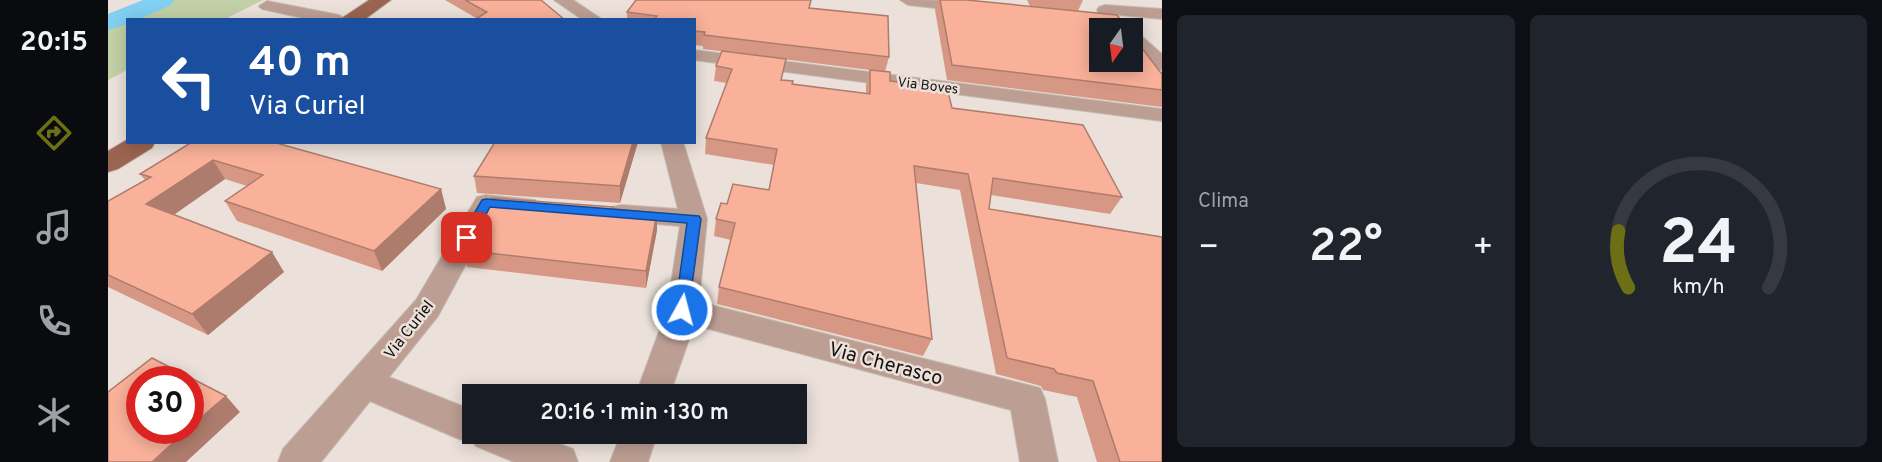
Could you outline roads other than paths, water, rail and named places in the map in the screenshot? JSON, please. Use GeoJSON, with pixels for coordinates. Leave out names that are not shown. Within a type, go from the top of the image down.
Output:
{"type":"FeatureCollection","features":[{"type":"Feature","properties":{"kind":"main road"},"geometry":{"type":"LineString","coordinates":[[352,18],[382,0]]}},
{"type":"Feature","properties":{"kind":"main road"},"geometry":{"type":"LineString","coordinates":[[108,163],[139,144]]}},
{"type":"Feature","properties":{"kind":"street"},"geometry":{"type":"LineString","coordinates":[[562,0],[591,16],[598,0]]}},
{"type":"Feature","properties":{"kind":"street"},"geometry":{"type":"LineString","coordinates":[[908,0],[989,9]]}},
{"type":"Feature","properties":{"kind":"street"},"geometry":{"type":"LineString","coordinates":[[267,6],[329,18]]}},
{"type":"Feature","properties":{"kind":"street"},"geometry":{"type":"LineString","coordinates":[[1098,10],[1162,14]]}},
{"type":"Feature","properties":{"kind":"street"},"geometry":{"type":"LineString","coordinates":[[1143,46],[1162,64]]}},
{"type":"Feature","properties":{"kind":"street","name":"Via Boves"},"geometry":{"type":"LineString","coordinates":[[696,55],[1162,115]]}},
{"type":"Feature","properties":{"kind":"street"},"geometry":{"type":"LineString","coordinates":[[656,384],[682,310],[694,219],[673,144]]}},
{"type":"Feature","properties":{"kind":"street","name":"Via Curiel"},"geometry":{"type":"LineString","coordinates":[[297,462],[427,308],[486,203],[556,208]]}},
{"type":"Feature","properties":{"kind":"street"},"geometry":{"type":"LineString","coordinates":[[590,211],[694,219]]}},
{"type":"Feature","properties":{"kind":"street","name":"Via Cherasco"},"geometry":{"type":"LineString","coordinates":[[682,310],[1028,399],[1039,462]]}},
{"type":"Feature","properties":{"kind":"street"},"geometry":{"type":"LineString","coordinates":[[364,383],[462,423]]}},
{"type":"Feature","properties":{"kind":"street"},"geometry":{"type":"LineString","coordinates":[[514,444],[559,462]]}},
{"type":"Feature","properties":{"kind":"street"},"geometry":{"type":"LineString","coordinates":[[629,462],[635,444]]}},
{"type":"Feature","properties":{"kind":"waterway"},"geometry":{"type":"LineString","coordinates":[[108,23],[163,0]]}}]}
